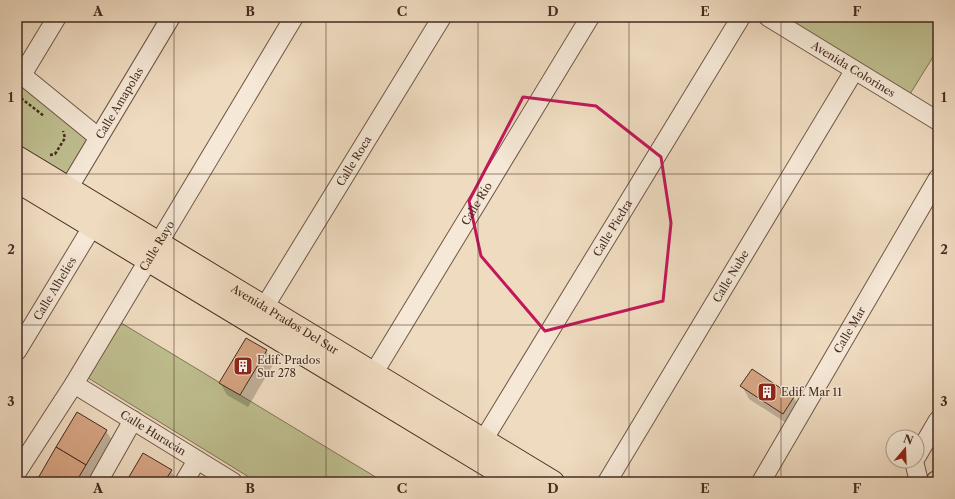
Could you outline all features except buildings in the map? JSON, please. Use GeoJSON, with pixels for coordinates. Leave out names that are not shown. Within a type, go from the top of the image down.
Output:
{"type":"FeatureCollection","features":[{"type":"Feature","properties":{"kind":"main road","name":"Avenida Prados Del Sur"},"geometry":{"type":"LineString","coordinates":[[17,157],[68,189],[266,306],[553,482]]}},
{"type":"Feature","properties":{"kind":"main road","name":"Avenida Prados Del Sur"},"geometry":{"type":"LineString","coordinates":[[17,181],[362,391],[515,482]]}},
{"type":"Feature","properties":{"kind":"street"},"geometry":{"type":"LineString","coordinates":[[57,17],[20,73],[98,137]]}},
{"type":"Feature","properties":{"kind":"street","name":"Calle Amapolas"},"geometry":{"type":"LineString","coordinates":[[68,189],[171,17]]}},
{"type":"Feature","properties":{"kind":"street","name":"Calle Rayo"},"geometry":{"type":"LineString","coordinates":[[17,472],[74,384],[158,241],[294,17]]}},
{"type":"Feature","properties":{"kind":"street","name":"Calle Roca"},"geometry":{"type":"LineString","coordinates":[[266,306],[442,17]]}},
{"type":"Feature","properties":{"kind":"street","name":"Calle Río"},"geometry":{"type":"LineString","coordinates":[[362,391],[590,17]]}},
{"type":"Feature","properties":{"kind":"street","name":"Calle Piedra"},"geometry":{"type":"LineString","coordinates":[[484,439],[741,17]]}},
{"type":"Feature","properties":{"kind":"street","name":"Avenida Colorines"},"geometry":{"type":"LineString","coordinates":[[768,17],[938,121]]}},
{"type":"Feature","properties":{"kind":"street","name":"Calle Nube"},"geometry":{"type":"LineString","coordinates":[[607,482],[854,71]]}},
{"type":"Feature","properties":{"kind":"street","name":"Calle Mar"},"geometry":{"type":"LineString","coordinates":[[761,482],[938,178]]}},
{"type":"Feature","properties":{"kind":"street","name":"Calle Alhelíes"},"geometry":{"type":"LineString","coordinates":[[17,351],[92,227]]}},
{"type":"Feature","properties":{"kind":"street","name":"Calle Huracán"},"geometry":{"type":"LineString","coordinates":[[74,384],[233,482]]}},
{"type":"Feature","properties":{"kind":"street"},"geometry":{"type":"LineString","coordinates":[[98,482],[133,420]]}},
{"type":"Feature","properties":{"kind":"street"},"geometry":{"type":"LineString","coordinates":[[925,442],[938,420]]}},
{"type":"Feature","properties":{"kind":"street"},"geometry":{"type":"LineString","coordinates":[[184,482],[197,460]]}},
{"type":"Feature","properties":{"kind":"street"},"geometry":{"type":"LineString","coordinates":[[916,469],[919,482]]}},
{"type":"Feature","properties":{"kind":"path"},"geometry":{"type":"LineString","coordinates":[[17,95],[46,118]]}},
{"type":"Feature","properties":{"kind":"path"},"geometry":{"type":"LineString","coordinates":[[46,154],[55,154],[65,138],[64,132],[58,127]]}},
{"type":"Feature","properties":{"kind":"highlighted area"},"geometry":{"type":"Polygon","coordinates":[[[523,97],[596,106],[661,157],[671,223],[663,301],[545,331],[481,256],[469,201],[523,97]]]}},
{"type":"Feature","properties":{"kind":"green space"},"geometry":{"type":"Polygon","coordinates":[[[791,17],[938,17],[938,49],[910,94],[790,20],[791,17]]]}},
{"type":"Feature","properties":{"kind":"green space"},"geometry":{"type":"Polygon","coordinates":[[[17,81],[89,139],[66,179],[17,151],[17,81]]]}},
{"type":"Feature","properties":{"kind":"green space"},"geometry":{"type":"Polygon","coordinates":[[[113,318],[384,482],[257,482],[80,373],[113,318]]]}},
{"type":"Feature","properties":{"kind":"place","name":"Edif. Prados Sur 278"},"geometry":{"type":"Point","coordinates":[243,366]}},
{"type":"Feature","properties":{"kind":"place","name":"Edif. Mar 11"},"geometry":{"type":"Point","coordinates":[767,392]}}]}
